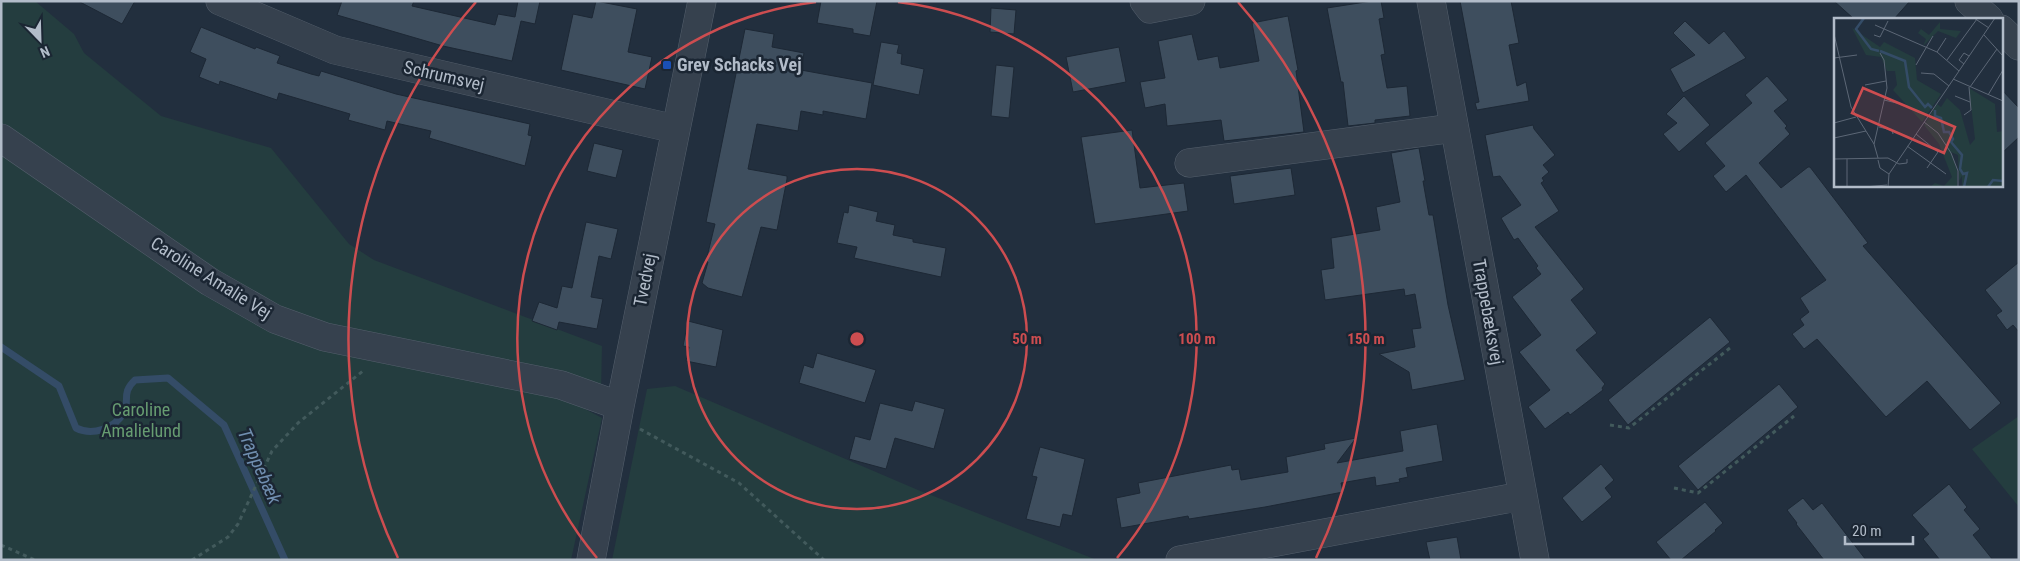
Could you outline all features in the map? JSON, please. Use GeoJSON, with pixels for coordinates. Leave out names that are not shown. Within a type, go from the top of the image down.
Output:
{"type":"FeatureCollection","features":[{"type":"Feature","properties":{"kind":"street","name":"Schrumsvej"},"geometry":{"type":"LineString","coordinates":[[220,1],[335,50],[675,129]]}},
{"type":"Feature","properties":{"kind":"street","name":"Tvedvej"},"geometry":{"type":"LineString","coordinates":[[591,560],[675,129],[702,1]]}},
{"type":"Feature","properties":{"kind":"street"},"geometry":{"type":"LineString","coordinates":[[1144,1],[1150,9],[1191,1]]}},
{"type":"Feature","properties":{"kind":"street","name":"Trappebæksvej"},"geometry":{"type":"LineString","coordinates":[[1431,1],[1535,560]]}},
{"type":"Feature","properties":{"kind":"street"},"geometry":{"type":"LineString","coordinates":[[1969,1],[1988,18]]}},
{"type":"Feature","properties":{"kind":"street"},"geometry":{"type":"LineString","coordinates":[[2002,30],[2019,46]]}},
{"type":"Feature","properties":{"kind":"street"},"geometry":{"type":"LineString","coordinates":[[1189,163],[1454,128]]}},
{"type":"Feature","properties":{"kind":"street","name":"Caroline Amalie Vej"},"geometry":{"type":"LineString","coordinates":[[1,138],[210,282],[267,314],[325,337],[561,385],[620,412]]}},
{"type":"Feature","properties":{"kind":"street"},"geometry":{"type":"LineString","coordinates":[[1180,560],[1522,496]]}},
{"type":"Feature","properties":{"kind":"path"},"geometry":{"type":"LineString","coordinates":[[1610,425],[1629,428],[1730,348]]}},
{"type":"Feature","properties":{"kind":"path"},"geometry":{"type":"LineString","coordinates":[[192,560],[228,536],[238,524],[272,451],[298,423],[389,350]]}},
{"type":"Feature","properties":{"kind":"path"},"geometry":{"type":"LineString","coordinates":[[620,412],[739,484],[824,560]]}},
{"type":"Feature","properties":{"kind":"path"},"geometry":{"type":"LineString","coordinates":[[1674,488],[1698,492],[1794,416]]}},
{"type":"Feature","properties":{"kind":"path"},"geometry":{"type":"LineString","coordinates":[[1,545],[35,560]]}},
{"type":"Feature","properties":{"kind":"green space"},"geometry":{"type":"Polygon","coordinates":[[[1,1],[35,1],[74,34],[84,53],[161,116],[271,148],[349,244],[374,260],[602,346],[601,392],[327,329],[216,276],[1,128],[1,1]]]}},
{"type":"Feature","properties":{"kind":"green space","name":"Caroline Amalielund"},"geometry":{"type":"Polygon","coordinates":[[[1,152],[206,296],[277,331],[555,393],[602,418],[571,560],[1,560],[1,152]]]}},
{"type":"Feature","properties":{"kind":"green space"},"geometry":{"type":"Polygon","coordinates":[[[675,386],[918,490],[1097,560],[612,560],[647,389],[675,386]]]}},
{"type":"Feature","properties":{"kind":"green space"},"geometry":{"type":"Polygon","coordinates":[[[2019,416],[2019,507],[1972,449],[2019,416]]]}},
{"type":"Feature","properties":{"kind":"building"},"geometry":{"type":"Polygon","coordinates":[[[78,1],[135,1],[122,24],[78,1]]]}},
{"type":"Feature","properties":{"kind":"building"},"geometry":{"type":"Polygon","coordinates":[[[342,1],[414,1],[412,6],[495,25],[498,14],[515,17],[518,1],[540,1],[535,24],[521,21],[512,61],[443,46],[337,15],[342,1]]]}},
{"type":"Feature","properties":{"kind":"building"},"geometry":{"type":"Polygon","coordinates":[[[596,1],[637,9],[628,52],[652,57],[645,89],[561,70],[573,14],[592,18],[596,1]]]}},
{"type":"Feature","properties":{"kind":"building"},"geometry":{"type":"Polygon","coordinates":[[[821,1],[877,1],[870,36],[853,33],[853,29],[817,23],[821,1]]]}},
{"type":"Feature","properties":{"kind":"building"},"geometry":{"type":"Polygon","coordinates":[[[1381,1],[1384,18],[1379,19],[1385,54],[1381,55],[1387,88],[1407,86],[1410,116],[1375,120],[1375,123],[1348,126],[1343,82],[1341,82],[1327,8],[1381,1]]]}},
{"type":"Feature","properties":{"kind":"building"},"geometry":{"type":"Polygon","coordinates":[[[1460,1],[1511,1],[1519,43],[1509,45],[1517,86],[1526,82],[1529,101],[1477,110],[1475,103],[1479,102],[1460,1]]]}},
{"type":"Feature","properties":{"kind":"building"},"geometry":{"type":"Polygon","coordinates":[[[1834,1],[1910,1],[1895,18],[1853,18],[1834,1]]]}},
{"type":"Feature","properties":{"kind":"building"},"geometry":{"type":"Polygon","coordinates":[[[991,8],[1016,10],[1014,34],[990,32],[991,8]]]}},
{"type":"Feature","properties":{"kind":"building"},"geometry":{"type":"Polygon","coordinates":[[[1288,16],[1298,70],[1296,71],[1304,132],[1224,141],[1221,120],[1167,126],[1165,104],[1145,108],[1140,82],[1165,78],[1158,41],[1192,34],[1198,60],[1218,56],[1220,68],[1259,61],[1252,23],[1288,16]]]}},
{"type":"Feature","properties":{"kind":"building"},"geometry":{"type":"Polygon","coordinates":[[[1685,21],[1709,44],[1724,31],[1746,58],[1683,93],[1670,69],[1695,55],[1673,33],[1685,21]]]}},
{"type":"Feature","properties":{"kind":"building"},"geometry":{"type":"Polygon","coordinates":[[[201,27],[255,49],[256,47],[280,56],[277,63],[311,74],[319,76],[321,71],[396,94],[530,124],[528,135],[532,136],[525,166],[429,138],[431,131],[387,121],[385,130],[348,120],[350,114],[279,93],[277,100],[220,81],[219,85],[199,77],[206,59],[190,52],[201,27]]]}},
{"type":"Feature","properties":{"kind":"building"},"geometry":{"type":"Polygon","coordinates":[[[745,29],[774,34],[772,47],[804,53],[801,70],[872,83],[866,119],[823,111],[823,115],[801,111],[798,131],[757,124],[748,169],[787,176],[787,179],[777,230],[761,227],[742,297],[708,288],[702,283],[715,224],[706,222],[745,29]]]}},
{"type":"Feature","properties":{"kind":"building"},"geometry":{"type":"Polygon","coordinates":[[[881,42],[899,45],[897,53],[902,54],[901,64],[924,69],[919,95],[873,85],[881,42]]]}},
{"type":"Feature","properties":{"kind":"building"},"geometry":{"type":"Polygon","coordinates":[[[1119,47],[1126,82],[1073,92],[1066,57],[1119,47]]]}},
{"type":"Feature","properties":{"kind":"building"},"geometry":{"type":"Polygon","coordinates":[[[996,65],[1014,67],[1009,118],[991,116],[996,65]]]}},
{"type":"Feature","properties":{"kind":"building"},"geometry":{"type":"Polygon","coordinates":[[[1767,76],[1788,100],[1774,111],[1787,126],[1785,128],[1790,134],[1759,163],[1781,188],[1810,167],[1868,243],[1863,246],[2001,403],[1970,430],[1927,381],[1886,417],[1817,339],[1804,349],[1792,334],[1804,325],[1800,319],[1809,312],[1800,298],[1826,280],[1746,175],[1726,192],[1713,176],[1725,166],[1705,143],[1752,103],[1745,95],[1767,76]]]}},
{"type":"Feature","properties":{"kind":"building"},"geometry":{"type":"Polygon","coordinates":[[[2002,90],[2019,108],[2019,137],[2002,153],[2002,90]]]}},
{"type":"Feature","properties":{"kind":"building"},"geometry":{"type":"Polygon","coordinates":[[[1684,96],[1710,125],[1679,152],[1663,134],[1677,123],[1666,114],[1684,96]]]}},
{"type":"Feature","properties":{"kind":"building"},"geometry":{"type":"Polygon","coordinates":[[[1533,125],[1534,129],[1555,155],[1543,165],[1549,172],[1542,178],[1544,181],[1541,183],[1559,211],[1535,227],[1584,289],[1571,300],[1597,333],[1576,350],[1605,384],[1602,388],[1603,390],[1570,415],[1568,412],[1545,429],[1528,407],[1550,390],[1519,352],[1541,335],[1512,297],[1541,274],[1536,268],[1538,266],[1518,238],[1514,240],[1501,218],[1521,205],[1500,176],[1493,177],[1485,135],[1533,125]]]}},
{"type":"Feature","properties":{"kind":"building"},"geometry":{"type":"Polygon","coordinates":[[[1132,130],[1140,188],[1184,183],[1188,211],[1095,224],[1081,137],[1132,130]]]}},
{"type":"Feature","properties":{"kind":"building"},"geometry":{"type":"Polygon","coordinates":[[[594,143],[623,150],[616,178],[587,171],[594,143]]]}},
{"type":"Feature","properties":{"kind":"building"},"geometry":{"type":"Polygon","coordinates":[[[1419,148],[1429,215],[1433,215],[1448,305],[1465,380],[1412,390],[1409,372],[1379,354],[1415,347],[1412,329],[1421,328],[1415,294],[1405,296],[1404,289],[1325,300],[1321,270],[1334,268],[1331,238],[1380,230],[1376,207],[1400,202],[1391,153],[1419,148]]]}},
{"type":"Feature","properties":{"kind":"building"},"geometry":{"type":"Polygon","coordinates":[[[1291,168],[1295,195],[1234,204],[1230,176],[1291,168]]]}},
{"type":"Feature","properties":{"kind":"building"},"geometry":{"type":"Polygon","coordinates":[[[849,205],[878,212],[876,221],[895,225],[893,235],[913,239],[913,242],[946,248],[941,277],[854,258],[857,247],[837,243],[844,212],[848,213],[849,205]]]}},
{"type":"Feature","properties":{"kind":"building"},"geometry":{"type":"Polygon","coordinates":[[[586,222],[618,229],[611,259],[599,256],[591,297],[603,299],[597,329],[559,322],[557,330],[532,321],[539,302],[557,308],[562,286],[572,288],[586,222]]]}},
{"type":"Feature","properties":{"kind":"building"},"geometry":{"type":"Polygon","coordinates":[[[2019,262],[2019,332],[2013,325],[2007,330],[1996,315],[2002,311],[1985,290],[2019,262]]]}},
{"type":"Feature","properties":{"kind":"building"},"geometry":{"type":"Polygon","coordinates":[[[1710,317],[1730,342],[1628,425],[1608,400],[1710,317]]]}},
{"type":"Feature","properties":{"kind":"building"},"geometry":{"type":"Polygon","coordinates":[[[688,321],[723,330],[716,367],[686,361],[689,347],[683,346],[688,321]]]}},
{"type":"Feature","properties":{"kind":"building"},"geometry":{"type":"Polygon","coordinates":[[[817,353],[876,370],[865,403],[799,383],[804,365],[813,368],[817,353]]]}},
{"type":"Feature","properties":{"kind":"building"},"geometry":{"type":"Polygon","coordinates":[[[1779,384],[1798,407],[1698,490],[1678,466],[1779,384]]]}},
{"type":"Feature","properties":{"kind":"building"},"geometry":{"type":"Polygon","coordinates":[[[915,401],[945,409],[934,449],[895,438],[886,469],[849,459],[855,436],[870,440],[880,403],[912,411],[915,401]]]}},
{"type":"Feature","properties":{"kind":"building"},"geometry":{"type":"Polygon","coordinates":[[[1437,424],[1443,461],[1406,468],[1408,477],[1399,479],[1400,482],[1376,486],[1375,477],[1341,483],[1343,492],[1265,507],[1189,519],[1188,516],[1121,528],[1116,498],[1140,493],[1138,483],[1231,465],[1232,470],[1239,469],[1241,480],[1288,472],[1286,457],[1325,449],[1324,444],[1356,438],[1337,463],[1403,451],[1400,431],[1437,424]]]}},
{"type":"Feature","properties":{"kind":"building"},"geometry":{"type":"Polygon","coordinates":[[[1040,447],[1085,459],[1072,516],[1063,514],[1060,527],[1026,519],[1037,477],[1032,476],[1040,447]]]}},
{"type":"Feature","properties":{"kind":"building"},"geometry":{"type":"Polygon","coordinates":[[[1601,464],[1614,480],[1605,488],[1612,497],[1582,522],[1562,498],[1601,464]]]}},
{"type":"Feature","properties":{"kind":"building"},"geometry":{"type":"Polygon","coordinates":[[[1949,484],[1967,507],[1964,510],[1980,529],[1973,535],[1993,560],[1940,560],[1923,539],[1929,534],[1912,515],[1949,484]]]}},
{"type":"Feature","properties":{"kind":"building"},"geometry":{"type":"Polygon","coordinates":[[[1803,498],[1813,510],[1822,503],[1866,560],[1824,560],[1787,510],[1803,498]]]}},
{"type":"Feature","properties":{"kind":"building"},"geometry":{"type":"Polygon","coordinates":[[[1705,502],[1723,523],[1681,560],[1671,560],[1656,542],[1705,502]]]}},
{"type":"Feature","properties":{"kind":"building"},"geometry":{"type":"Polygon","coordinates":[[[1457,537],[1461,560],[1430,560],[1426,542],[1457,537]]]}},
{"type":"Feature","properties":{"kind":"waterway","name":"Trappebæk"},"geometry":{"type":"LineString","coordinates":[[1,347],[59,386],[76,428],[82,430],[96,431],[115,423],[126,408],[128,389],[135,380],[168,378],[224,425],[285,560]]}},
{"type":"Feature","properties":{"kind":"place","name":"Grev Schacks Vej"},"geometry":{"type":"Point","coordinates":[667,65]}}]}
